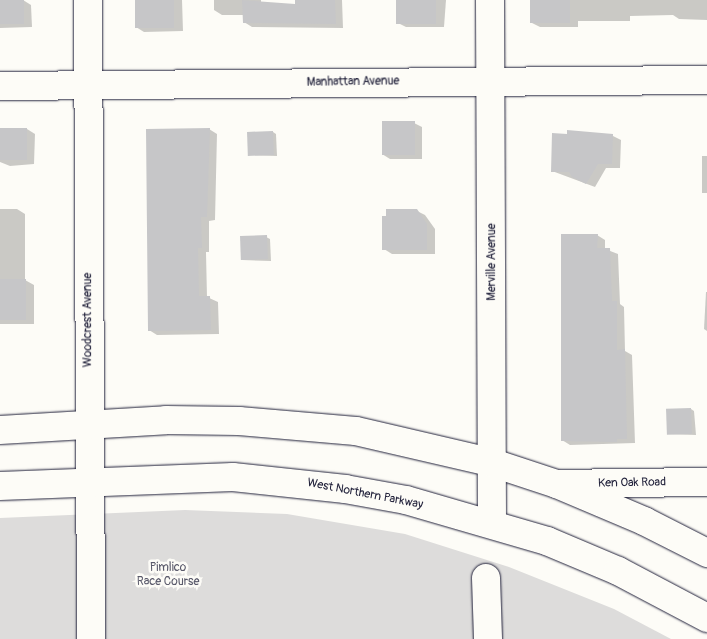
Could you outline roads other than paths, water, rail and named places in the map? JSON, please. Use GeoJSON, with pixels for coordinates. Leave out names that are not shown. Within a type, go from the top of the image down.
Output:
{"type":"FeatureCollection","features":[{"type":"Feature","properties":{"kind":"street","name":"Woodcrest Avenue"},"geometry":{"type":"LineString","coordinates":[[88,0],[87,424],[91,639]]}},
{"type":"Feature","properties":{"kind":"street","name":"Merville Avenue"},"geometry":{"type":"LineString","coordinates":[[490,0],[492,524]]}},
{"type":"Feature","properties":{"kind":"street","name":"Manhattan Avenue"},"geometry":{"type":"LineString","coordinates":[[0,86],[490,80],[707,80]]}},
{"type":"Feature","properties":{"kind":"street"},"geometry":{"type":"LineString","coordinates":[[0,430],[175,420],[292,425],[356,431],[493,463],[556,484],[644,521],[707,553]]}},
{"type":"Feature","properties":{"kind":"street","name":"West Northern Parkway"},"geometry":{"type":"LineString","coordinates":[[0,486],[88,481],[233,477],[287,480],[406,500],[547,541],[618,571],[707,618]]}},
{"type":"Feature","properties":{"kind":"street","name":"Ken Oak Road"},"geometry":{"type":"LineString","coordinates":[[556,484],[707,482]]}},
{"type":"Feature","properties":{"kind":"street"},"geometry":{"type":"LineString","coordinates":[[486,578],[488,639]]}},
{"type":"Feature","properties":{"kind":"park label","name":"Pimlico Race Course"},"geometry":{"type":"Point","coordinates":[168,575]}}]}
